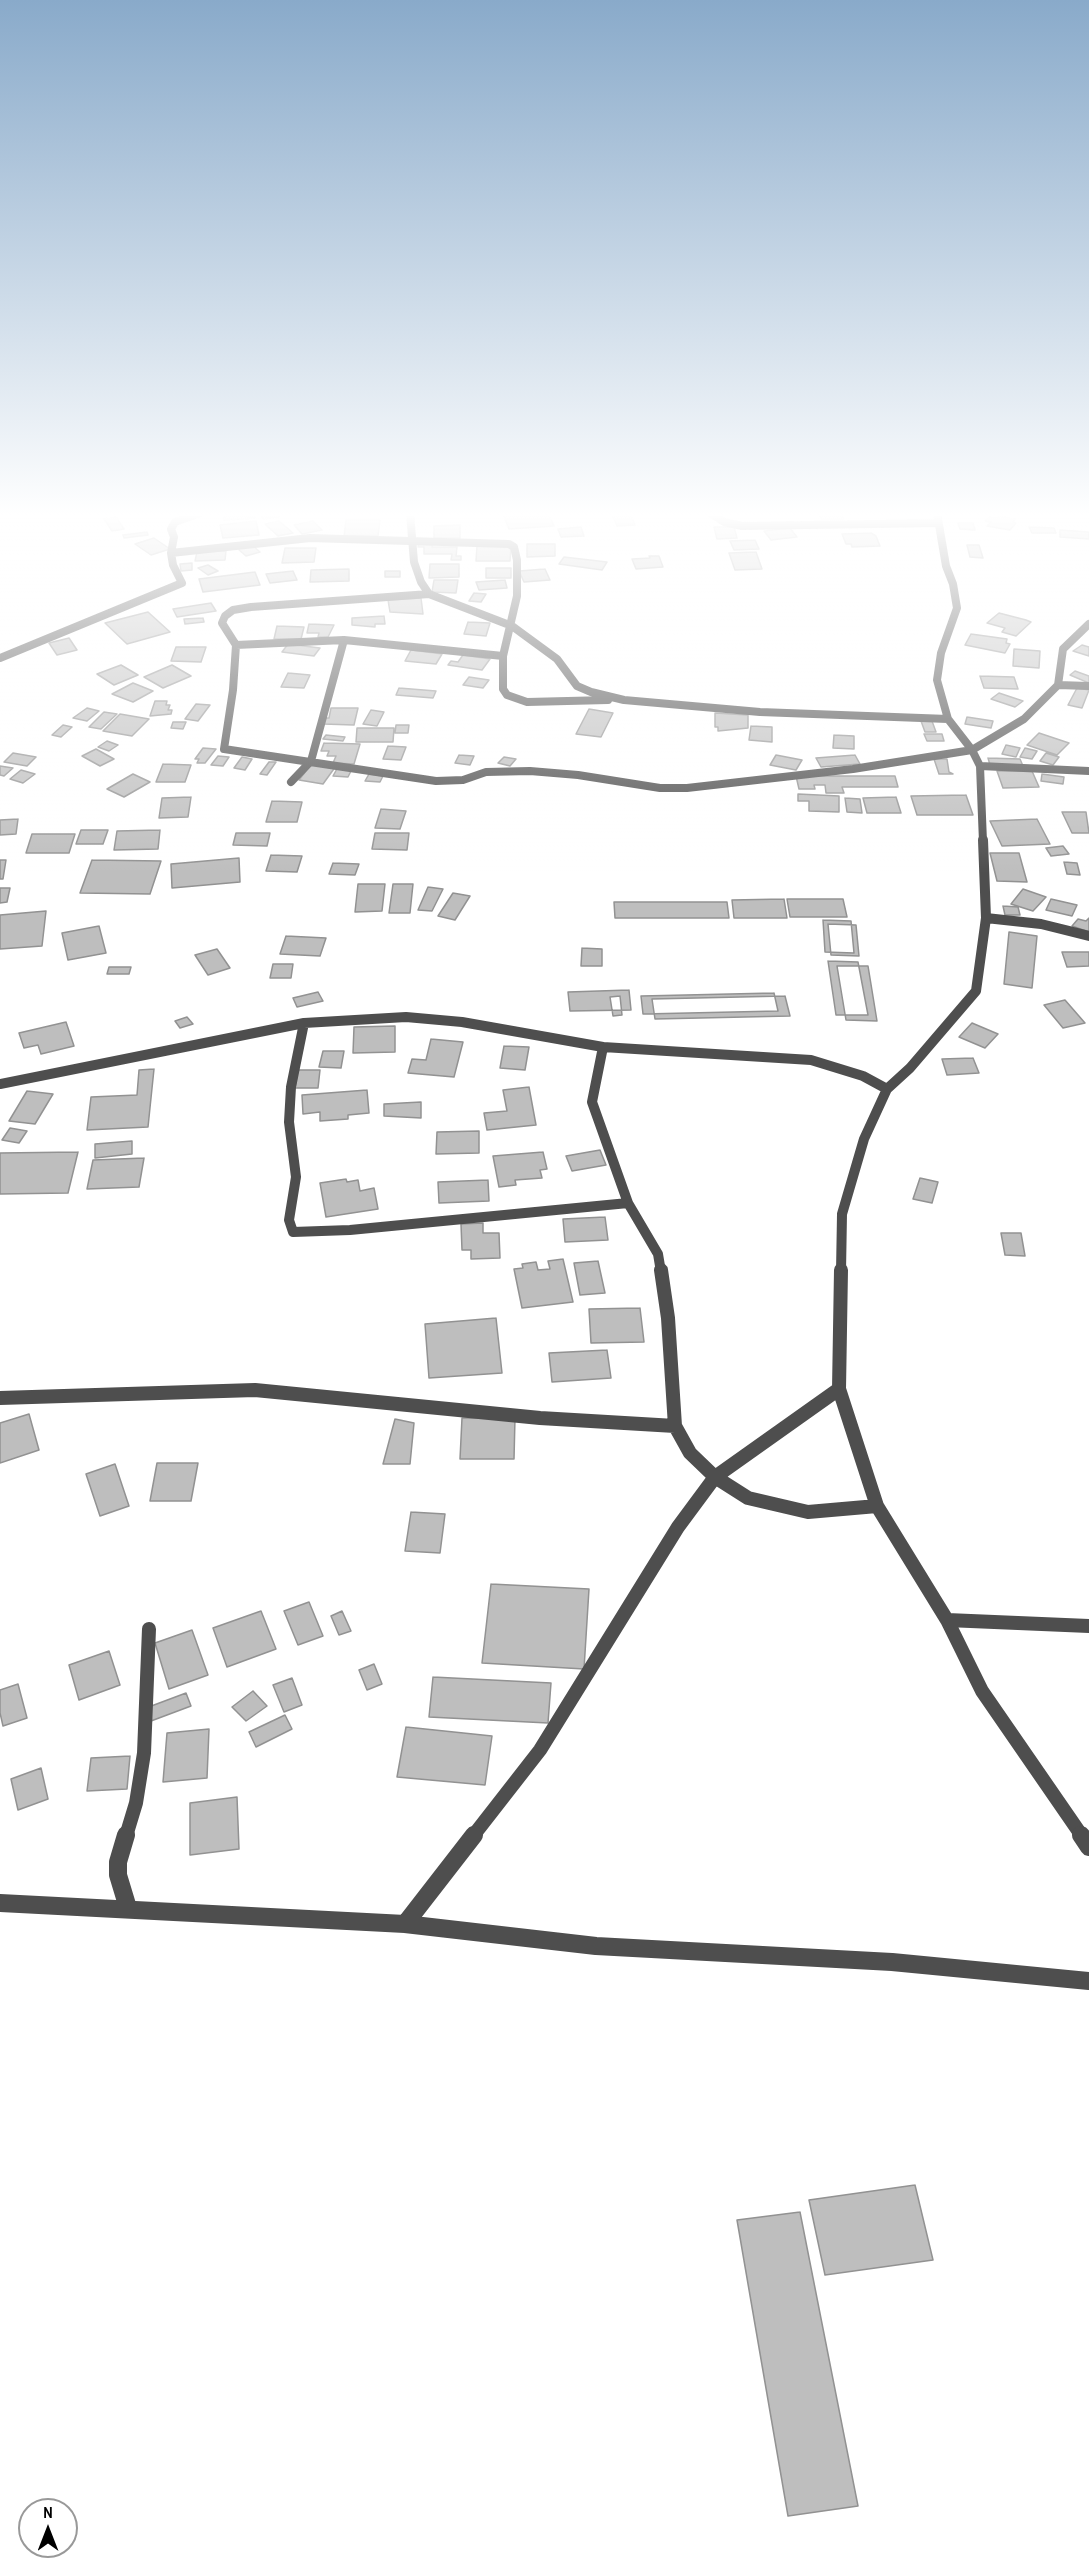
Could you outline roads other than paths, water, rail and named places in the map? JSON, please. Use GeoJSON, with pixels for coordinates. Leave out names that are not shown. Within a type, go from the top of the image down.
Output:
{"type":"FeatureCollection","features":[{"type":"Feature","properties":{"kind":"street"},"geometry":{"type":"LineString","coordinates":[[0,658],[61,633]]}},
{"type":"Feature","properties":{"kind":"street"},"geometry":{"type":"LineString","coordinates":[[229,633],[236,645],[233,690],[224,749],[436,781],[463,780],[486,771],[530,771],[578,775],[660,788],[687,788],[853,769],[972,750],[1024,718],[1058,685],[1063,649],[1079,633]]}},
{"type":"Feature","properties":{"kind":"street"},"geometry":{"type":"LineString","coordinates":[[510,633],[503,656],[503,689],[513,698],[551,703],[609,700]]}},
{"type":"Feature","properties":{"kind":"street"},"geometry":{"type":"LineString","coordinates":[[522,633],[557,659],[577,686],[608,697],[760,712],[948,719]]}},
{"type":"Feature","properties":{"kind":"street"},"geometry":{"type":"LineString","coordinates":[[948,633],[941,653],[937,680],[948,719],[972,750],[980,766],[986,918],[976,991],[910,1068],[887,1089],[864,1138],[842,1214],[839,1389],[877,1506],[946,1620],[982,1691],[1089,1847]]}},
{"type":"Feature","properties":{"kind":"street"},"geometry":{"type":"LineString","coordinates":[[236,645],[344,640],[503,656]]}},
{"type":"Feature","properties":{"kind":"street"},"geometry":{"type":"LineString","coordinates":[[291,782],[311,761],[344,640]]}},
{"type":"Feature","properties":{"kind":"street"},"geometry":{"type":"LineString","coordinates":[[1058,685],[1089,686]]}},
{"type":"Feature","properties":{"kind":"street"},"geometry":{"type":"LineString","coordinates":[[980,766],[1089,771]]}},
{"type":"Feature","properties":{"kind":"street"},"geometry":{"type":"LineString","coordinates":[[986,918],[1041,924],[1089,936]]}},
{"type":"Feature","properties":{"kind":"street"},"geometry":{"type":"LineString","coordinates":[[0,1084],[304,1023],[406,1017],[462,1022],[603,1047],[811,1060],[863,1076],[887,1089]]}},
{"type":"Feature","properties":{"kind":"street"},"geometry":{"type":"LineString","coordinates":[[304,1023],[291,1087],[289,1122],[296,1177],[289,1220],[292,1232],[350,1230],[628,1203]]}},
{"type":"Feature","properties":{"kind":"street"},"geometry":{"type":"LineString","coordinates":[[603,1047],[592,1102],[628,1203],[658,1254],[668,1318],[675,1426],[690,1453],[715,1477],[748,1498],[783,1508],[828,1512],[877,1506]]}},
{"type":"Feature","properties":{"kind":"street"},"geometry":{"type":"LineString","coordinates":[[405,1924],[540,1750],[672,1537],[715,1477],[839,1389]]}},
{"type":"Feature","properties":{"kind":"street"},"geometry":{"type":"LineString","coordinates":[[0,1398],[255,1390],[540,1418],[675,1426]]}},
{"type":"Feature","properties":{"kind":"street"},"geometry":{"type":"LineString","coordinates":[[946,1620],[1089,1626]]}},
{"type":"Feature","properties":{"kind":"street"},"geometry":{"type":"LineString","coordinates":[[128,1908],[118,1875],[118,1862],[136,1803],[144,1753],[149,1629]]}},
{"type":"Feature","properties":{"kind":"street"},"geometry":{"type":"LineString","coordinates":[[0,1903],[405,1924],[596,1946],[892,1962],[1089,1981]]}}]}
